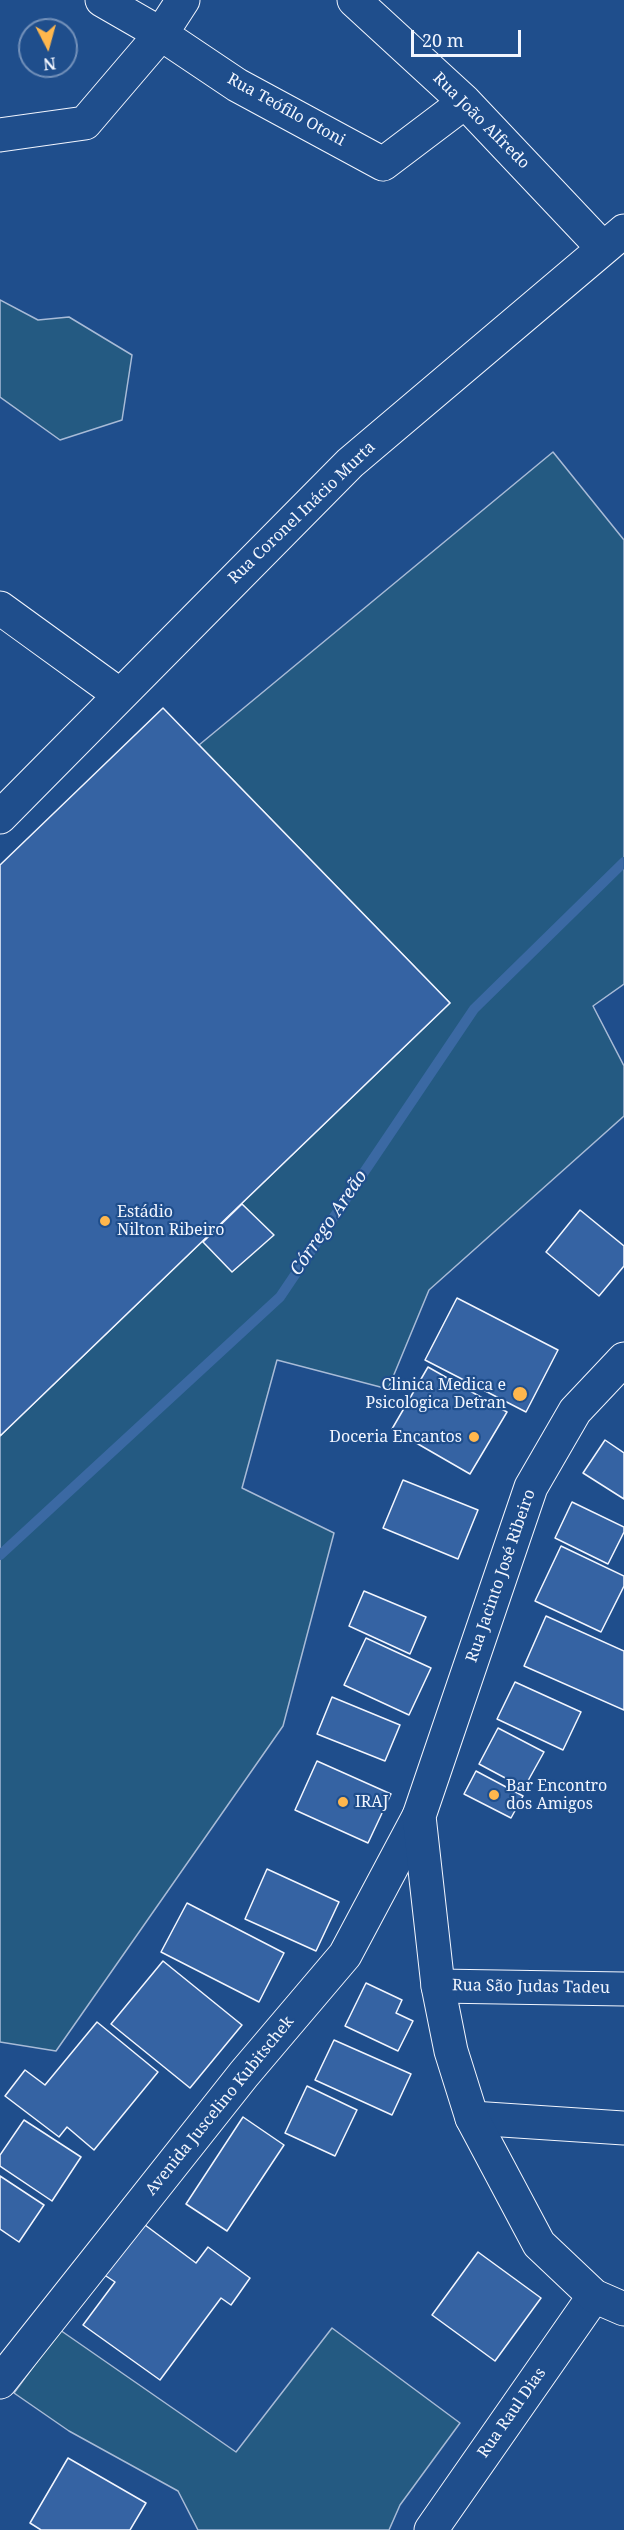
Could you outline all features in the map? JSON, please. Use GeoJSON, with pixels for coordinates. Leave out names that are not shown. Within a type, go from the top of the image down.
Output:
{"type":"FeatureCollection","features":[{"type":"Feature","properties":{"kind":"street","name":"Rua Teófilo Otoni"},"geometry":{"type":"LineString","coordinates":[[102,0],[161,34],[237,85],[382,164],[465,102]]}},
{"type":"Feature","properties":{"kind":"street"},"geometry":{"type":"LineString","coordinates":[[0,135],[85,123],[161,34],[183,0]]}},
{"type":"Feature","properties":{"kind":"street","name":"Rua João Alfredo"},"geometry":{"type":"LineString","coordinates":[[354,0],[614,239]]}},
{"type":"Feature","properties":{"kind":"street","name":"Rua Coronel Inácio Murta"},"geometry":{"type":"LineString","coordinates":[[0,817],[350,463],[614,239]]}},
{"type":"Feature","properties":{"kind":"street"},"geometry":{"type":"LineString","coordinates":[[0,608],[120,695]]}},
{"type":"Feature","properties":{"kind":"street","name":"Rua Jacinto José Ribeiro"},"geometry":{"type":"LineString","coordinates":[[419,1816],[531,1487],[575,1412],[624,1359]]}},
{"type":"Feature","properties":{"kind":"street"},"geometry":{"type":"LineString","coordinates":[[419,1816],[438,1986],[452,2051],[472,2118],[539,2244],[594,2296],[624,2309]]}},
{"type":"Feature","properties":{"kind":"street","name":"Avenida Juscelino Kubitschek"},"geometry":{"type":"LineString","coordinates":[[0,2382],[244,2074],[345,1955],[419,1816]]}},
{"type":"Feature","properties":{"kind":"street","name":"Rua São Judas Tadeu"},"geometry":{"type":"LineString","coordinates":[[438,1986],[624,1989]]}},
{"type":"Feature","properties":{"kind":"street"},"geometry":{"type":"LineString","coordinates":[[472,2118],[624,2128]]}},
{"type":"Feature","properties":{"kind":"street","name":"Rua Raul Dias"},"geometry":{"type":"LineString","coordinates":[[431,2530],[594,2296]]}},
{"type":"Feature","properties":{"kind":"shaded area"},"geometry":{"type":"Polygon","coordinates":[[[0,300],[38,320],[69,317],[132,355],[122,420],[60,440],[0,397],[0,300]]]}},
{"type":"Feature","properties":{"kind":"shaded area"},"geometry":{"type":"Polygon","coordinates":[[[553,452],[624,540],[624,984],[593,1006],[624,1066],[624,1116],[429,1290],[388,1389],[277,1360],[242,1488],[334,1533],[283,1726],[56,2051],[0,2042],[0,1436],[450,1003],[199,745],[553,452]]]}},
{"type":"Feature","properties":{"kind":"shaded area"},"geometry":{"type":"Polygon","coordinates":[[[332,2328],[460,2423],[400,2505],[389,2530],[198,2530],[178,2491],[69,2431],[14,2393],[60,2330],[236,2452],[332,2328]]]}},
{"type":"Feature","properties":{"kind":"building","name":"Estádio Nilton Ribeiro"},"geometry":{"type":"Polygon","coordinates":[[[163,708],[450,1003],[0,1436],[0,865],[163,708]]]}},
{"type":"Feature","properties":{"kind":"building"},"geometry":{"type":"Polygon","coordinates":[[[242,1204],[274,1235],[232,1272],[203,1242],[242,1204]]]}},
{"type":"Feature","properties":{"kind":"building"},"geometry":{"type":"Polygon","coordinates":[[[580,1210],[624,1246],[624,1266],[599,1296],[546,1252],[580,1210]]]}},
{"type":"Feature","properties":{"kind":"building"},"geometry":{"type":"Polygon","coordinates":[[[457,1298],[558,1350],[526,1412],[425,1360],[457,1298]]]}},
{"type":"Feature","properties":{"kind":"building"},"geometry":{"type":"Polygon","coordinates":[[[428,1367],[507,1412],[470,1474],[392,1429],[428,1367]]]}},
{"type":"Feature","properties":{"kind":"building"},"geometry":{"type":"Polygon","coordinates":[[[605,1440],[624,1453],[624,1499],[583,1473],[605,1440]]]}},
{"type":"Feature","properties":{"kind":"building"},"geometry":{"type":"Polygon","coordinates":[[[403,1480],[478,1510],[458,1559],[383,1528],[403,1480]]]}},
{"type":"Feature","properties":{"kind":"building"},"geometry":{"type":"Polygon","coordinates":[[[572,1502],[624,1527],[624,1532],[608,1564],[555,1538],[572,1502]]]}},
{"type":"Feature","properties":{"kind":"building"},"geometry":{"type":"Polygon","coordinates":[[[561,1546],[624,1576],[624,1586],[601,1632],[535,1601],[561,1546]]]}},
{"type":"Feature","properties":{"kind":"building"},"geometry":{"type":"Polygon","coordinates":[[[364,1591],[426,1617],[410,1654],[349,1626],[364,1591]]]}},
{"type":"Feature","properties":{"kind":"building"},"geometry":{"type":"Polygon","coordinates":[[[546,1616],[624,1651],[624,1710],[524,1666],[546,1616]]]}},
{"type":"Feature","properties":{"kind":"building"},"geometry":{"type":"Polygon","coordinates":[[[366,1638],[431,1668],[409,1715],[344,1685],[366,1638]]]}},
{"type":"Feature","properties":{"kind":"building"},"geometry":{"type":"Polygon","coordinates":[[[515,1682],[581,1712],[563,1750],[497,1719],[515,1682]]]}},
{"type":"Feature","properties":{"kind":"building"},"geometry":{"type":"Polygon","coordinates":[[[332,1697],[400,1725],[385,1761],[317,1734],[332,1697]]]}},
{"type":"Feature","properties":{"kind":"building"},"geometry":{"type":"Polygon","coordinates":[[[498,1728],[544,1752],[524,1788],[479,1764],[498,1728]]]}},
{"type":"Feature","properties":{"kind":"building","name":"IRAJ"},"geometry":{"type":"Polygon","coordinates":[[[317,1761],[391,1794],[368,1843],[295,1810],[317,1761]]]}},
{"type":"Feature","properties":{"kind":"building","name":"Bar Encontro dos Amigos"},"geometry":{"type":"Polygon","coordinates":[[[476,1771],[523,1796],[511,1818],[464,1794],[476,1771]]]}},
{"type":"Feature","properties":{"kind":"building"},"geometry":{"type":"Polygon","coordinates":[[[267,1869],[339,1902],[316,1951],[245,1919],[267,1869]]]}},
{"type":"Feature","properties":{"kind":"building"},"geometry":{"type":"Polygon","coordinates":[[[187,1903],[284,1953],[259,2002],[161,1952],[187,1903]]]}},
{"type":"Feature","properties":{"kind":"building"},"geometry":{"type":"Polygon","coordinates":[[[163,1961],[242,2025],[190,2088],[111,2024],[163,1961]]]}},
{"type":"Feature","properties":{"kind":"building"},"geometry":{"type":"Polygon","coordinates":[[[366,1983],[402,2000],[396,2013],[413,2021],[398,2051],[345,2026],[366,1983]]]}},
{"type":"Feature","properties":{"kind":"building"},"geometry":{"type":"Polygon","coordinates":[[[97,2022],[158,2072],[94,2150],[67,2127],[59,2137],[5,2096],[25,2070],[45,2085],[97,2022]]]}},
{"type":"Feature","properties":{"kind":"building"},"geometry":{"type":"Polygon","coordinates":[[[334,2040],[411,2074],[392,2115],[315,2080],[334,2040]]]}},
{"type":"Feature","properties":{"kind":"building"},"geometry":{"type":"Polygon","coordinates":[[[307,2086],[357,2110],[335,2156],[285,2133],[307,2086]]]}},
{"type":"Feature","properties":{"kind":"building"},"geometry":{"type":"Polygon","coordinates":[[[243,2117],[284,2145],[227,2231],[186,2204],[243,2117]]]}},
{"type":"Feature","properties":{"kind":"building"},"geometry":{"type":"Polygon","coordinates":[[[24,2120],[81,2157],[52,2201],[0,2166],[0,2155],[24,2120]]]}},
{"type":"Feature","properties":{"kind":"building"},"geometry":{"type":"Polygon","coordinates":[[[0,2176],[44,2205],[19,2242],[0,2229],[0,2176]]]}},
{"type":"Feature","properties":{"kind":"building"},"geometry":{"type":"Polygon","coordinates":[[[141,2222],[196,2263],[208,2247],[250,2278],[231,2305],[221,2298],[160,2380],[83,2325],[115,2282],[103,2274],[141,2222]]]}},
{"type":"Feature","properties":{"kind":"building"},"geometry":{"type":"Polygon","coordinates":[[[478,2252],[541,2298],[495,2361],[432,2315],[478,2252]]]}},
{"type":"Feature","properties":{"kind":"building"},"geometry":{"type":"Polygon","coordinates":[[[68,2458],[146,2503],[130,2530],[41,2530],[30,2523],[68,2458]]]}},
{"type":"Feature","properties":{"kind":"waterway","name":"Córrego Areão"},"geometry":{"type":"LineString","coordinates":[[0,1555],[280,1297],[474,1009],[624,862]]}},
{"type":"Feature","properties":{"kind":"place","name":"Estádio Nilton Ribeiro"},"geometry":{"type":"Point","coordinates":[105,1221]}},
{"type":"Feature","properties":{"kind":"place","name":"Clinica Medica e Psicologica Detran"},"geometry":{"type":"Point","coordinates":[520,1394]}},
{"type":"Feature","properties":{"kind":"place","name":"Doceria Encantos"},"geometry":{"type":"Point","coordinates":[474,1437]}},
{"type":"Feature","properties":{"kind":"place","name":"Bar Encontro dos Amigos"},"geometry":{"type":"Point","coordinates":[494,1795]}},
{"type":"Feature","properties":{"kind":"place","name":"IRAJ"},"geometry":{"type":"Point","coordinates":[343,1802]}}]}
